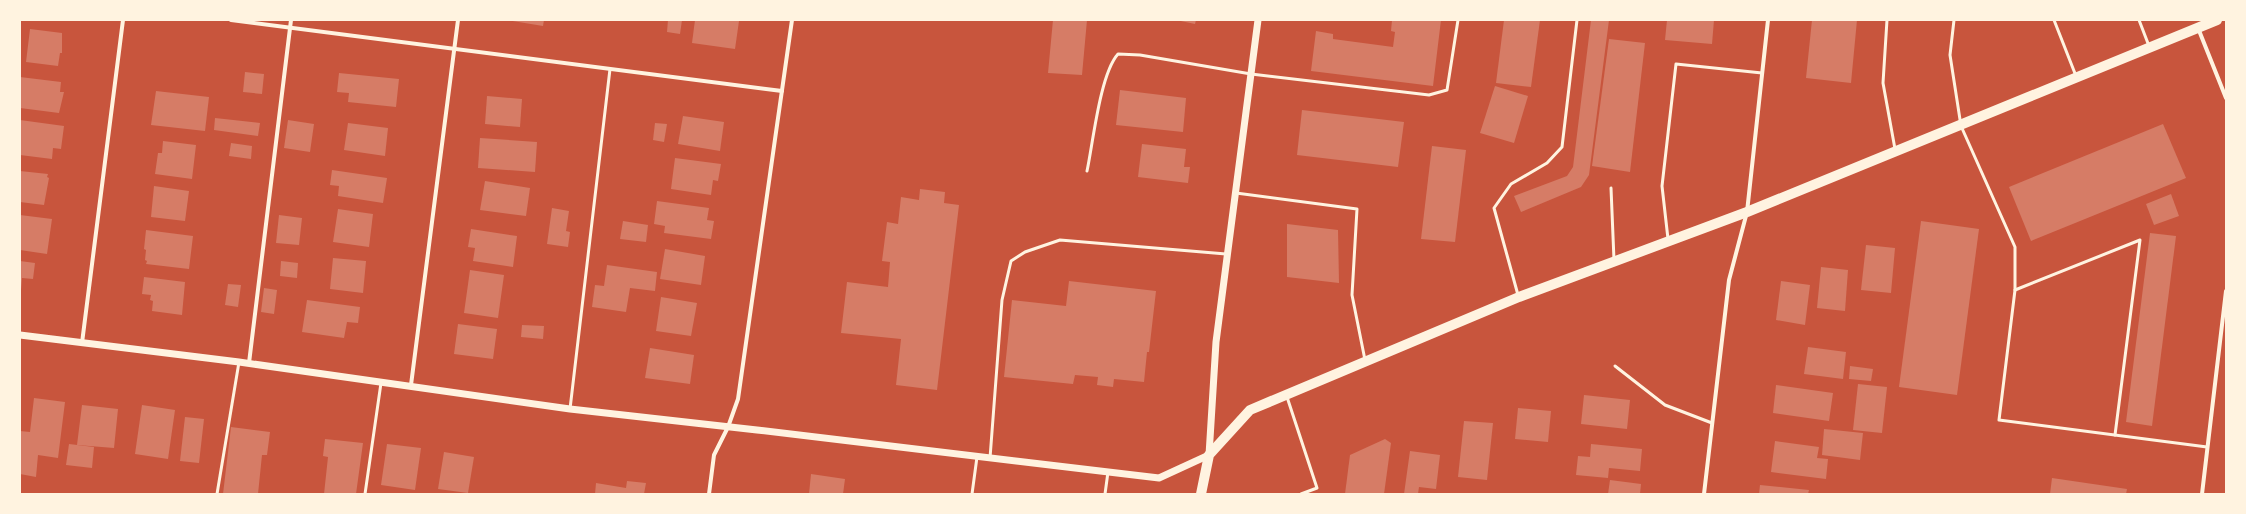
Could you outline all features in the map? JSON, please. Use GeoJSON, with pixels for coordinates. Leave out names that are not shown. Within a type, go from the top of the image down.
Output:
{"type":"FeatureCollection","features":[{"type":"Feature","properties":{"kind":"main road"},"geometry":{"type":"LineString","coordinates":[[1201,494],[1209,455],[1250,410],[1519,297],[1747,212],[1896,153],[2217,20]]}},
{"type":"Feature","properties":{"kind":"street"},"geometry":{"type":"LineString","coordinates":[[82,343],[123,20]]}},
{"type":"Feature","properties":{"kind":"street"},"geometry":{"type":"LineString","coordinates":[[231,20],[782,91]]}},
{"type":"Feature","properties":{"kind":"street"},"geometry":{"type":"LineString","coordinates":[[249,363],[291,20]]}},
{"type":"Feature","properties":{"kind":"street"},"geometry":{"type":"LineString","coordinates":[[411,385],[458,20]]}},
{"type":"Feature","properties":{"kind":"street"},"geometry":{"type":"LineString","coordinates":[[709,494],[714,455],[728,427],[738,400],[792,20]]}},
{"type":"Feature","properties":{"kind":"street"},"geometry":{"type":"LineString","coordinates":[[20,335],[249,363],[411,385],[570,409],[1159,478],[1209,455],[1216,342],[1258,20]]}},
{"type":"Feature","properties":{"kind":"street"},"geometry":{"type":"LineString","coordinates":[[1704,494],[1729,280],[1747,212],[1768,20]]}},
{"type":"Feature","properties":{"kind":"street"},"geometry":{"type":"LineString","coordinates":[[2198,28],[2226,98]]}},
{"type":"Feature","properties":{"kind":"street"},"geometry":{"type":"LineString","coordinates":[[2202,494],[2226,291]]}},
{"type":"Feature","properties":{"kind":"lane"},"geometry":{"type":"LineString","coordinates":[[1088,171],[1104,86],[1110,66],[1118,54],[1140,54],[1251,74],[1429,95],[1447,90],[1458,20]]}},
{"type":"Feature","properties":{"kind":"lane"},"geometry":{"type":"LineString","coordinates":[[1519,297],[1494,208],[1511,184],[1547,163],[1562,147],[1578,20]]}},
{"type":"Feature","properties":{"kind":"lane"},"geometry":{"type":"LineString","coordinates":[[1887,20],[1883,83],[1896,153]]}},
{"type":"Feature","properties":{"kind":"lane"},"geometry":{"type":"LineString","coordinates":[[1954,20],[1950,55],[1961,126],[2016,247],[2015,290],[1999,420],[2207,447]]}},
{"type":"Feature","properties":{"kind":"lane"},"geometry":{"type":"LineString","coordinates":[[2054,20],[2076,78]]}},
{"type":"Feature","properties":{"kind":"lane"},"geometry":{"type":"LineString","coordinates":[[2139,20],[2149,48]]}},
{"type":"Feature","properties":{"kind":"lane"},"geometry":{"type":"LineString","coordinates":[[1668,242],[1662,186],[1676,64],[1762,73]]}},
{"type":"Feature","properties":{"kind":"lane"},"geometry":{"type":"LineString","coordinates":[[570,409],[610,69]]}},
{"type":"Feature","properties":{"kind":"lane"},"geometry":{"type":"LineString","coordinates":[[1611,188],[1615,262]]}},
{"type":"Feature","properties":{"kind":"lane"},"geometry":{"type":"LineString","coordinates":[[1236,193],[1357,209],[1352,295],[1366,362]]}},
{"type":"Feature","properties":{"kind":"lane"},"geometry":{"type":"LineString","coordinates":[[990,458],[1002,300],[1012,261],[1025,252],[1060,240],[1228,254]]}},
{"type":"Feature","properties":{"kind":"lane"},"geometry":{"type":"LineString","coordinates":[[2015,290],[2140,240],[2115,436]]}},
{"type":"Feature","properties":{"kind":"lane"},"geometry":{"type":"LineString","coordinates":[[217,494],[239,362]]}},
{"type":"Feature","properties":{"kind":"lane"},"geometry":{"type":"LineString","coordinates":[[1615,366],[1665,405],[1712,423]]}},
{"type":"Feature","properties":{"kind":"lane"},"geometry":{"type":"LineString","coordinates":[[365,494],[381,381]]}},
{"type":"Feature","properties":{"kind":"lane"},"geometry":{"type":"LineString","coordinates":[[1287,395],[1317,488],[1301,494]]}},
{"type":"Feature","properties":{"kind":"lane"},"geometry":{"type":"LineString","coordinates":[[972,494],[976,457]]}},
{"type":"Feature","properties":{"kind":"lane"},"geometry":{"type":"LineString","coordinates":[[1106,494],[1108,472]]}},
{"type":"Feature","properties":{"kind":"building"},"geometry":{"type":"Polygon","coordinates":[[[507,20],[544,20],[543,26],[507,20]]]}},
{"type":"Feature","properties":{"kind":"building"},"geometry":{"type":"Polygon","coordinates":[[[668,20],[682,20],[680,34],[667,32],[668,20]]]}},
{"type":"Feature","properties":{"kind":"building"},"geometry":{"type":"Polygon","coordinates":[[[695,20],[739,21],[735,49],[692,43],[695,20]]]}},
{"type":"Feature","properties":{"kind":"building"},"geometry":{"type":"Polygon","coordinates":[[[1053,20],[1087,20],[1082,75],[1048,73],[1053,20]]]}},
{"type":"Feature","properties":{"kind":"building"},"geometry":{"type":"Polygon","coordinates":[[[1176,20],[1196,20],[1195,24],[1176,20]]]}},
{"type":"Feature","properties":{"kind":"building"},"geometry":{"type":"Polygon","coordinates":[[[1392,20],[1441,20],[1433,86],[1311,71],[1316,31],[1333,34],[1333,39],[1393,47],[1395,32],[1391,31],[1392,20]]]}},
{"type":"Feature","properties":{"kind":"building"},"geometry":{"type":"Polygon","coordinates":[[[1504,20],[1540,20],[1531,87],[1496,83],[1504,20]]]}},
{"type":"Feature","properties":{"kind":"building"},"geometry":{"type":"Polygon","coordinates":[[[1591,20],[1609,20],[1589,175],[1581,187],[1521,212],[1514,196],[1567,176],[1573,167],[1591,20]]]}},
{"type":"Feature","properties":{"kind":"building"},"geometry":{"type":"Polygon","coordinates":[[[1667,20],[1714,20],[1712,44],[1665,40],[1667,20]]]}},
{"type":"Feature","properties":{"kind":"building"},"geometry":{"type":"Polygon","coordinates":[[[1812,20],[1857,20],[1851,83],[1806,78],[1812,20]]]}},
{"type":"Feature","properties":{"kind":"building"},"geometry":{"type":"Polygon","coordinates":[[[30,29],[62,33],[62,53],[60,53],[58,66],[26,62],[30,29]]]}},
{"type":"Feature","properties":{"kind":"building"},"geometry":{"type":"Polygon","coordinates":[[[1609,39],[1645,43],[1630,172],[1592,166],[1609,39]]]}},
{"type":"Feature","properties":{"kind":"building"},"geometry":{"type":"Polygon","coordinates":[[[245,72],[264,74],[262,94],[243,92],[245,72]]]}},
{"type":"Feature","properties":{"kind":"building"},"geometry":{"type":"Polygon","coordinates":[[[339,73],[399,79],[396,107],[348,102],[349,93],[337,92],[339,73]]]}},
{"type":"Feature","properties":{"kind":"building"},"geometry":{"type":"Polygon","coordinates":[[[20,77],[61,82],[60,92],[64,92],[59,113],[20,108],[20,77]]]}},
{"type":"Feature","properties":{"kind":"building"},"geometry":{"type":"Polygon","coordinates":[[[1495,86],[1528,96],[1514,143],[1480,133],[1495,86]]]}},
{"type":"Feature","properties":{"kind":"building"},"geometry":{"type":"Polygon","coordinates":[[[1120,90],[1186,98],[1183,132],[1116,125],[1120,90]]]}},
{"type":"Feature","properties":{"kind":"building"},"geometry":{"type":"Polygon","coordinates":[[[156,91],[209,97],[205,131],[151,125],[156,91]]]}},
{"type":"Feature","properties":{"kind":"building"},"geometry":{"type":"Polygon","coordinates":[[[487,96],[522,99],[520,127],[485,124],[487,96]]]}},
{"type":"Feature","properties":{"kind":"building"},"geometry":{"type":"Polygon","coordinates":[[[1302,110],[1404,122],[1398,167],[1297,155],[1302,110]]]}},
{"type":"Feature","properties":{"kind":"building"},"geometry":{"type":"Polygon","coordinates":[[[683,116],[724,122],[720,151],[678,144],[683,116]]]}},
{"type":"Feature","properties":{"kind":"building"},"geometry":{"type":"Polygon","coordinates":[[[215,118],[260,123],[258,136],[214,130],[215,118]]]}},
{"type":"Feature","properties":{"kind":"building"},"geometry":{"type":"Polygon","coordinates":[[[20,120],[64,126],[61,149],[53,148],[52,159],[20,155],[20,120]]]}},
{"type":"Feature","properties":{"kind":"building"},"geometry":{"type":"Polygon","coordinates":[[[288,120],[314,124],[310,152],[284,148],[288,120]]]}},
{"type":"Feature","properties":{"kind":"building"},"geometry":{"type":"Polygon","coordinates":[[[348,123],[388,128],[385,156],[344,150],[348,123]]]}},
{"type":"Feature","properties":{"kind":"building"},"geometry":{"type":"Polygon","coordinates":[[[655,123],[667,124],[664,142],[653,140],[655,123]]]}},
{"type":"Feature","properties":{"kind":"building"},"geometry":{"type":"Polygon","coordinates":[[[2163,124],[2186,178],[2031,241],[2009,187],[2163,124]]]}},
{"type":"Feature","properties":{"kind":"building"},"geometry":{"type":"Polygon","coordinates":[[[480,138],[537,142],[535,172],[478,168],[480,138]]]}},
{"type":"Feature","properties":{"kind":"building"},"geometry":{"type":"Polygon","coordinates":[[[163,141],[196,145],[192,179],[155,174],[158,153],[162,153],[163,141]]]}},
{"type":"Feature","properties":{"kind":"building"},"geometry":{"type":"Polygon","coordinates":[[[231,143],[252,146],[251,159],[229,156],[231,143]]]}},
{"type":"Feature","properties":{"kind":"building"},"geometry":{"type":"Polygon","coordinates":[[[1142,144],[1186,149],[1184,167],[1190,167],[1188,183],[1138,177],[1142,144]]]}},
{"type":"Feature","properties":{"kind":"building"},"geometry":{"type":"Polygon","coordinates":[[[1432,146],[1466,150],[1455,242],[1421,239],[1432,146]]]}},
{"type":"Feature","properties":{"kind":"building"},"geometry":{"type":"Polygon","coordinates":[[[675,158],[721,164],[718,181],[713,180],[711,195],[671,189],[675,158]]]}},
{"type":"Feature","properties":{"kind":"building"},"geometry":{"type":"Polygon","coordinates":[[[332,170],[387,178],[383,203],[338,196],[339,186],[330,185],[332,170]]]}},
{"type":"Feature","properties":{"kind":"building"},"geometry":{"type":"Polygon","coordinates":[[[20,171],[48,174],[47,177],[49,178],[44,205],[20,202],[20,171]]]}},
{"type":"Feature","properties":{"kind":"building"},"geometry":{"type":"Polygon","coordinates":[[[485,181],[530,188],[526,216],[480,210],[485,181]]]}},
{"type":"Feature","properties":{"kind":"building"},"geometry":{"type":"Polygon","coordinates":[[[154,186],[189,191],[185,221],[151,217],[154,186]]]}},
{"type":"Feature","properties":{"kind":"building"},"geometry":{"type":"Polygon","coordinates":[[[920,189],[945,192],[944,203],[959,205],[937,390],[896,385],[901,339],[841,333],[847,282],[888,287],[890,262],[882,261],[887,222],[898,224],[901,197],[919,200],[920,189]]]}},
{"type":"Feature","properties":{"kind":"building"},"geometry":{"type":"Polygon","coordinates":[[[2171,194],[2179,216],[2154,225],[2146,204],[2171,194]]]}},
{"type":"Feature","properties":{"kind":"building"},"geometry":{"type":"Polygon","coordinates":[[[657,201],[709,208],[707,220],[714,221],[711,239],[664,233],[665,226],[654,224],[657,201]]]}},
{"type":"Feature","properties":{"kind":"building"},"geometry":{"type":"Polygon","coordinates":[[[552,208],[569,211],[566,231],[570,232],[568,247],[547,244],[552,208]]]}},
{"type":"Feature","properties":{"kind":"building"},"geometry":{"type":"Polygon","coordinates":[[[338,209],[373,214],[369,247],[333,242],[338,209]]]}},
{"type":"Feature","properties":{"kind":"building"},"geometry":{"type":"Polygon","coordinates":[[[20,215],[52,219],[47,254],[20,250],[20,215]]]}},
{"type":"Feature","properties":{"kind":"building"},"geometry":{"type":"Polygon","coordinates":[[[279,215],[302,218],[299,245],[276,243],[279,215]]]}},
{"type":"Feature","properties":{"kind":"building"},"geometry":{"type":"Polygon","coordinates":[[[623,221],[648,225],[646,242],[620,239],[623,221]]]}},
{"type":"Feature","properties":{"kind":"building"},"geometry":{"type":"Polygon","coordinates":[[[1921,221],[1979,229],[1957,395],[1899,387],[1921,221]]]}},
{"type":"Feature","properties":{"kind":"building"},"geometry":{"type":"Polygon","coordinates":[[[1287,224],[1338,230],[1339,283],[1287,277],[1287,224]]]}},
{"type":"Feature","properties":{"kind":"building"},"geometry":{"type":"Polygon","coordinates":[[[471,229],[517,236],[513,267],[473,261],[475,248],[468,247],[471,229]]]}},
{"type":"Feature","properties":{"kind":"building"},"geometry":{"type":"Polygon","coordinates":[[[146,230],[193,236],[189,269],[146,264],[146,250],[144,249],[146,230]]]}},
{"type":"Feature","properties":{"kind":"building"},"geometry":{"type":"Polygon","coordinates":[[[2150,233],[2176,236],[2152,426],[2126,422],[2150,233]]]}},
{"type":"Feature","properties":{"kind":"building"},"geometry":{"type":"Polygon","coordinates":[[[1866,245],[1895,248],[1891,293],[1861,290],[1866,245]]]}},
{"type":"Feature","properties":{"kind":"building"},"geometry":{"type":"Polygon","coordinates":[[[665,249],[705,256],[701,285],[660,279],[665,249]]]}},
{"type":"Feature","properties":{"kind":"building"},"geometry":{"type":"Polygon","coordinates":[[[333,258],[366,261],[363,293],[330,289],[333,258]]]}},
{"type":"Feature","properties":{"kind":"building"},"geometry":{"type":"Polygon","coordinates":[[[20,261],[35,263],[33,279],[22,278],[21,290],[20,261]]]}},
{"type":"Feature","properties":{"kind":"building"},"geometry":{"type":"Polygon","coordinates":[[[281,261],[298,263],[297,278],[280,276],[281,261]]]}},
{"type":"Feature","properties":{"kind":"building"},"geometry":{"type":"Polygon","coordinates":[[[607,265],[657,272],[655,291],[630,288],[626,312],[592,307],[595,285],[604,286],[607,265]]]}},
{"type":"Feature","properties":{"kind":"building"},"geometry":{"type":"Polygon","coordinates":[[[1821,267],[1848,270],[1845,311],[1817,308],[1821,267]]]}},
{"type":"Feature","properties":{"kind":"building"},"geometry":{"type":"Polygon","coordinates":[[[470,270],[504,275],[498,318],[464,313],[470,270]]]}},
{"type":"Feature","properties":{"kind":"building"},"geometry":{"type":"Polygon","coordinates":[[[144,277],[185,282],[182,315],[152,311],[153,301],[150,300],[151,295],[142,294],[144,277]]]}},
{"type":"Feature","properties":{"kind":"building"},"geometry":{"type":"Polygon","coordinates":[[[1069,281],[1156,291],[1144,382],[1114,379],[1113,387],[1097,385],[1098,377],[1075,375],[1073,384],[1004,377],[1012,300],[1066,306],[1069,281]]]}},
{"type":"Feature","properties":{"kind":"building"},"geometry":{"type":"Polygon","coordinates":[[[1781,281],[1810,285],[1805,325],[1776,320],[1781,281]]]}},
{"type":"Feature","properties":{"kind":"building"},"geometry":{"type":"Polygon","coordinates":[[[228,284],[241,285],[238,307],[225,305],[228,284]]]}},
{"type":"Feature","properties":{"kind":"building"},"geometry":{"type":"Polygon","coordinates":[[[264,288],[277,290],[274,314],[261,312],[264,288]]]}},
{"type":"Feature","properties":{"kind":"building"},"geometry":{"type":"Polygon","coordinates":[[[661,297],[697,303],[691,336],[656,331],[661,297]]]}},
{"type":"Feature","properties":{"kind":"building"},"geometry":{"type":"Polygon","coordinates":[[[307,300],[360,307],[358,323],[347,322],[344,338],[302,332],[307,300]]]}},
{"type":"Feature","properties":{"kind":"building"},"geometry":{"type":"Polygon","coordinates":[[[458,324],[497,329],[493,359],[454,354],[458,324]]]}},
{"type":"Feature","properties":{"kind":"building"},"geometry":{"type":"Polygon","coordinates":[[[522,325],[544,326],[543,339],[521,337],[522,325]]]}},
{"type":"Feature","properties":{"kind":"building"},"geometry":{"type":"Polygon","coordinates":[[[1808,347],[1846,352],[1843,379],[1804,374],[1808,347]]]}},
{"type":"Feature","properties":{"kind":"building"},"geometry":{"type":"Polygon","coordinates":[[[650,348],[694,355],[690,384],[645,378],[650,348]]]}},
{"type":"Feature","properties":{"kind":"building"},"geometry":{"type":"Polygon","coordinates":[[[1850,366],[1873,369],[1871,381],[1849,379],[1850,366]]]}},
{"type":"Feature","properties":{"kind":"building"},"geometry":{"type":"Polygon","coordinates":[[[1858,384],[1887,387],[1882,433],[1853,430],[1858,384]]]}},
{"type":"Feature","properties":{"kind":"building"},"geometry":{"type":"Polygon","coordinates":[[[1776,385],[1833,393],[1829,421],[1773,413],[1776,385]]]}},
{"type":"Feature","properties":{"kind":"building"},"geometry":{"type":"Polygon","coordinates":[[[1584,395],[1630,400],[1627,429],[1581,424],[1584,395]]]}},
{"type":"Feature","properties":{"kind":"building"},"geometry":{"type":"Polygon","coordinates":[[[34,398],[65,402],[58,458],[38,455],[36,477],[20,474],[20,431],[30,432],[34,398]]]}},
{"type":"Feature","properties":{"kind":"building"},"geometry":{"type":"Polygon","coordinates":[[[82,405],[118,409],[114,448],[77,445],[82,405]]]}},
{"type":"Feature","properties":{"kind":"building"},"geometry":{"type":"Polygon","coordinates":[[[142,405],[175,410],[168,459],[135,454],[142,405]]]}},
{"type":"Feature","properties":{"kind":"building"},"geometry":{"type":"Polygon","coordinates":[[[1518,408],[1551,411],[1548,442],[1515,439],[1518,408]]]}},
{"type":"Feature","properties":{"kind":"building"},"geometry":{"type":"Polygon","coordinates":[[[185,417],[204,419],[199,463],[180,461],[185,417]]]}},
{"type":"Feature","properties":{"kind":"building"},"geometry":{"type":"Polygon","coordinates":[[[1464,421],[1493,423],[1487,480],[1458,477],[1464,421]]]}},
{"type":"Feature","properties":{"kind":"building"},"geometry":{"type":"Polygon","coordinates":[[[231,427],[270,432],[267,455],[262,455],[258,494],[223,494],[231,427]]]}},
{"type":"Feature","properties":{"kind":"building"},"geometry":{"type":"Polygon","coordinates":[[[1824,429],[1863,433],[1860,460],[1822,455],[1824,429]]]}},
{"type":"Feature","properties":{"kind":"building"},"geometry":{"type":"Polygon","coordinates":[[[325,439],[363,443],[356,494],[324,494],[328,457],[323,456],[325,439]]]}},
{"type":"Feature","properties":{"kind":"building"},"geometry":{"type":"Polygon","coordinates":[[[1385,439],[1391,443],[1384,494],[1345,494],[1350,455],[1385,439]]]}},
{"type":"Feature","properties":{"kind":"building"},"geometry":{"type":"Polygon","coordinates":[[[1775,441],[1819,447],[1817,458],[1828,459],[1826,479],[1771,472],[1775,441]]]}},
{"type":"Feature","properties":{"kind":"building"},"geometry":{"type":"Polygon","coordinates":[[[69,444],[94,447],[92,468],[66,465],[69,444]]]}},
{"type":"Feature","properties":{"kind":"building"},"geometry":{"type":"Polygon","coordinates":[[[387,444],[421,448],[415,490],[381,485],[387,444]]]}},
{"type":"Feature","properties":{"kind":"building"},"geometry":{"type":"Polygon","coordinates":[[[1591,444],[1642,449],[1640,471],[1609,468],[1608,478],[1576,475],[1578,456],[1590,457],[1591,444]]]}},
{"type":"Feature","properties":{"kind":"building"},"geometry":{"type":"Polygon","coordinates":[[[1410,451],[1440,455],[1436,489],[1419,487],[1418,494],[1404,494],[1410,451]]]}},
{"type":"Feature","properties":{"kind":"building"},"geometry":{"type":"Polygon","coordinates":[[[444,452],[474,457],[468,493],[438,489],[444,452]]]}},
{"type":"Feature","properties":{"kind":"building"},"geometry":{"type":"Polygon","coordinates":[[[811,474],[845,479],[843,494],[809,494],[811,474]]]}},
{"type":"Feature","properties":{"kind":"building"},"geometry":{"type":"Polygon","coordinates":[[[2052,478],[2127,489],[2126,494],[2050,494],[2052,478]]]}},
{"type":"Feature","properties":{"kind":"building"},"geometry":{"type":"Polygon","coordinates":[[[1610,480],[1641,484],[1640,494],[1608,494],[1610,480]]]}},
{"type":"Feature","properties":{"kind":"building"},"geometry":{"type":"Polygon","coordinates":[[[627,481],[646,483],[644,494],[595,494],[596,483],[626,488],[627,481]]]}},
{"type":"Feature","properties":{"kind":"building"},"geometry":{"type":"Polygon","coordinates":[[[1760,485],[1809,490],[1808,494],[1759,494],[1760,485]]]}}]}
